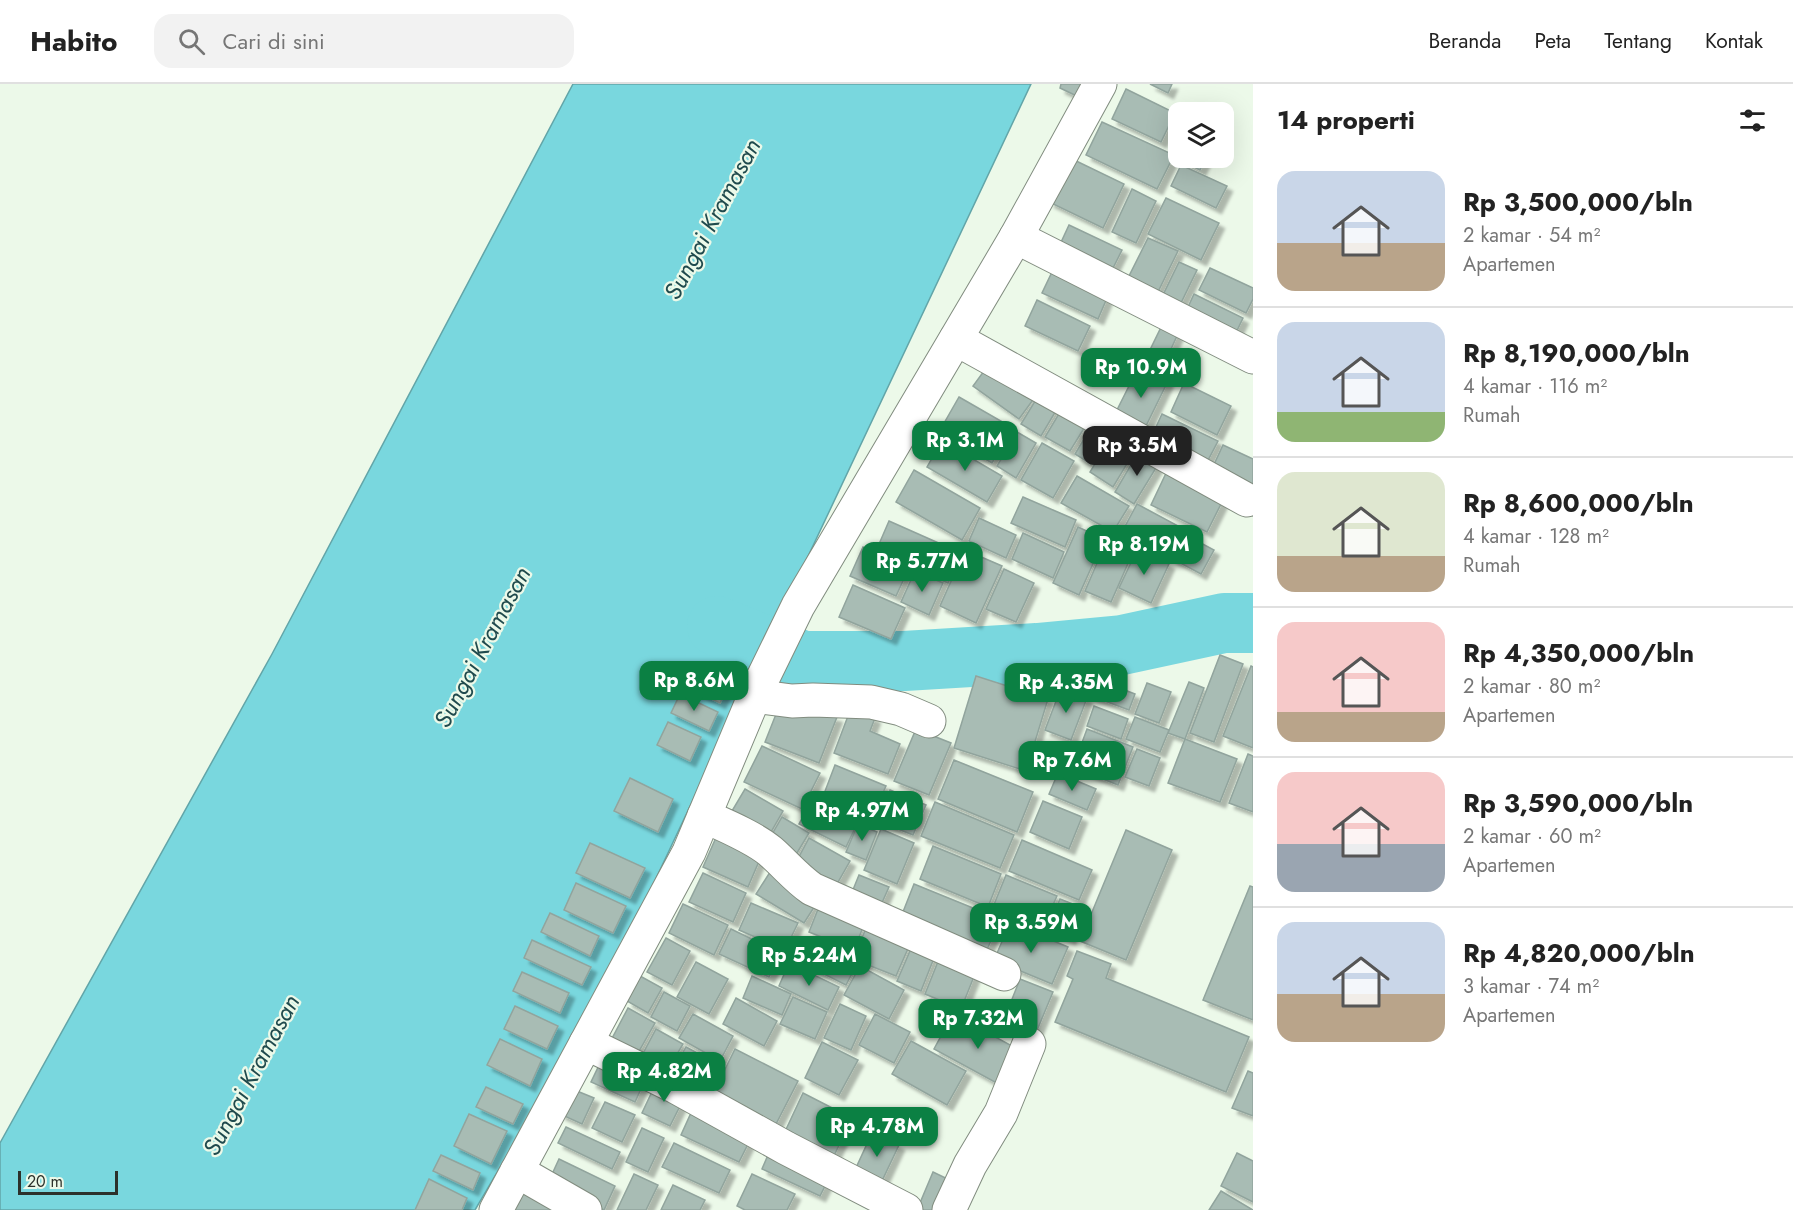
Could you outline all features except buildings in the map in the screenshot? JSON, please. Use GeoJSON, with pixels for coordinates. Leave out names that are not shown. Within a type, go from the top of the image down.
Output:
{"type":"FeatureCollection","features":[{"type":"Feature","properties":{"kind":"street"},"geometry":{"type":"LineString","coordinates":[[496,1210],[689,852],[756,693],[798,606],[1016,237],[1100,84]]}},
{"type":"Feature","properties":{"kind":"street"},"geometry":{"type":"LineString","coordinates":[[1016,237],[1253,357]]}},
{"type":"Feature","properties":{"kind":"street"},"geometry":{"type":"LineString","coordinates":[[956,339],[1247,500]]}},
{"type":"Feature","properties":{"kind":"street"},"geometry":{"type":"LineString","coordinates":[[756,693],[792,701],[871,702],[901,709],[929,721]]}},
{"type":"Feature","properties":{"kind":"street"},"geometry":{"type":"LineString","coordinates":[[704,816],[771,852],[797,879],[812,889],[1004,974]]}},
{"type":"Feature","properties":{"kind":"street"},"geometry":{"type":"LineString","coordinates":[[586,1043],[676,1087],[786,1148],[906,1210]]}},
{"type":"Feature","properties":{"kind":"street"},"geometry":{"type":"LineString","coordinates":[[949,1210],[970,1166],[1001,1113],[1029,1044]]}},
{"type":"Feature","properties":{"kind":"street"},"geometry":{"type":"LineString","coordinates":[[518,1171],[585,1210]]}},
{"type":"Feature","properties":{"kind":"water","name":"Sungai Kramasan"},"geometry":{"type":"Polygon","coordinates":[[[573,84],[1031,84],[600,997],[475,1210],[0,1210],[0,1143],[272,654],[573,84]]]}},
{"type":"Feature","properties":{"kind":"waterway"},"geometry":{"type":"LineString","coordinates":[[717,626],[803,661],[904,661],[1122,645],[1224,623],[1253,623]]}}]}
